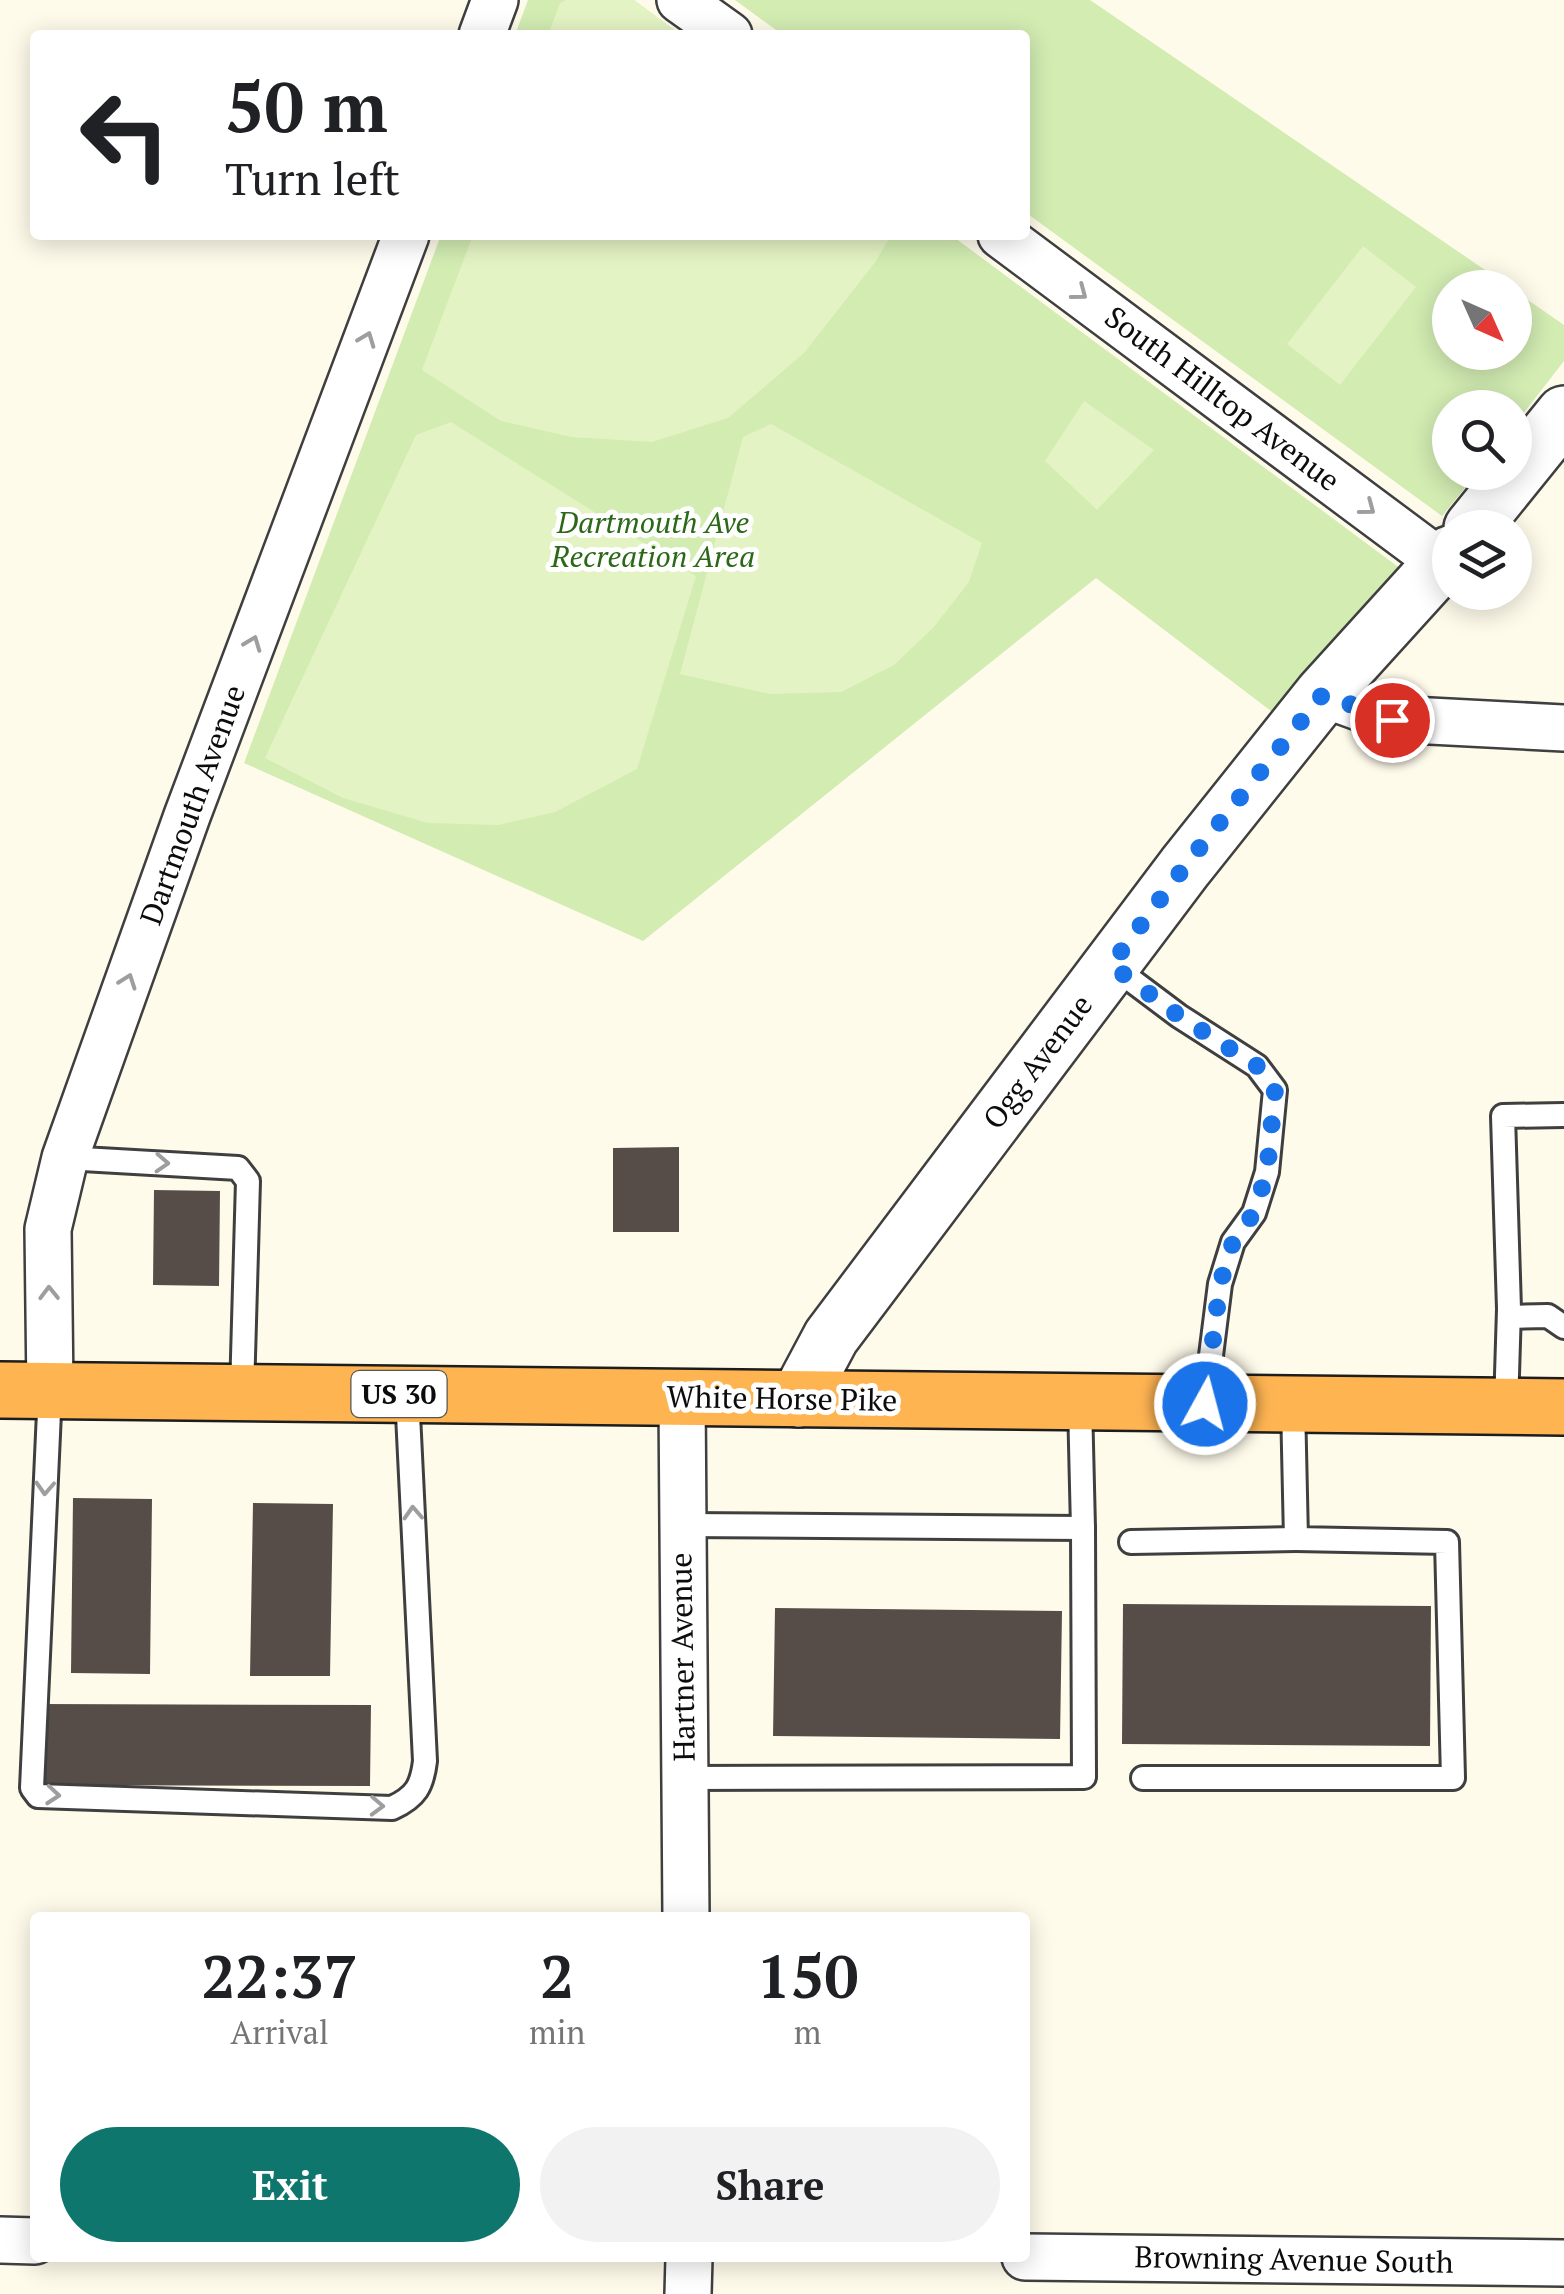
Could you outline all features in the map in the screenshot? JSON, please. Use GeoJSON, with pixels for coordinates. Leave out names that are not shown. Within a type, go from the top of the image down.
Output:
{"type":"FeatureCollection","features":[{"type":"Feature","properties":{"kind":"highway","name":"White Horse Pike"},"geometry":{"type":"LineString","coordinates":[[25,1390],[1564,1407]]}},
{"type":"Feature","properties":{"kind":"street"},"geometry":{"type":"LineString","coordinates":[[484,30],[495,0]]}},
{"type":"Feature","properties":{"kind":"street"},"geometry":{"type":"LineString","coordinates":[[680,0],[722,30]]}},
{"type":"Feature","properties":{"kind":"street","name":"Dartmouth Avenue"},"geometry":{"type":"LineString","coordinates":[[25,1390],[48,1229],[65,1158],[194,798],[404,240]]}},
{"type":"Feature","properties":{"kind":"street","name":"South Hilltop Avenue"},"geometry":{"type":"LineString","coordinates":[[1008,240],[1432,533]]}},
{"type":"Feature","properties":{"kind":"street","name":"Ogg Avenue"},"geometry":{"type":"LineString","coordinates":[[1486,510],[1564,414]]}},
{"type":"Feature","properties":{"kind":"street","name":"Ogg Avenue"},"geometry":{"type":"LineString","coordinates":[[798,1399],[831,1336],[1185,866],[1323,694],[1432,574]]}},
{"type":"Feature","properties":{"kind":"street"},"geometry":{"type":"LineString","coordinates":[[1323,694],[1392,720],[1564,728]]}},
{"type":"Feature","properties":{"kind":"street","name":"Hartner Avenue"},"geometry":{"type":"LineString","coordinates":[[682,1397],[686,1912]]}},
{"type":"Feature","properties":{"kind":"street"},"geometry":{"type":"LineString","coordinates":[[0,2240],[30,2241]]}},
{"type":"Feature","properties":{"kind":"street","name":"Browning Avenue South"},"geometry":{"type":"LineString","coordinates":[[1030,2257],[1564,2264]]}},
{"type":"Feature","properties":{"kind":"street"},"geometry":{"type":"LineString","coordinates":[[688,2262],[688,2294]]}},
{"type":"Feature","properties":{"kind":"lane"},"geometry":{"type":"LineString","coordinates":[[1111,965],[1179,1016],[1257,1066],[1275,1090],[1267,1172],[1254,1213],[1233,1242],[1220,1284],[1205,1404]]}},
{"type":"Feature","properties":{"kind":"lane"},"geometry":{"type":"LineString","coordinates":[[1506,1406],[1509,1317],[1503,1116],[1564,1115]]}},
{"type":"Feature","properties":{"kind":"lane"},"geometry":{"type":"LineString","coordinates":[[65,1158],[238,1168],[248,1181],[242,1392]]}},
{"type":"Feature","properties":{"kind":"lane"},"geometry":{"type":"LineString","coordinates":[[1509,1317],[1548,1316],[1564,1327]]}},
{"type":"Feature","properties":{"kind":"lane"},"geometry":{"type":"LineString","coordinates":[[25,1390],[34,1792],[38,1796],[392,1808],[415,1793],[422,1782],[425,1761],[407,1394]]}},
{"type":"Feature","properties":{"kind":"lane"},"geometry":{"type":"LineString","coordinates":[[684,1778],[1084,1777],[1080,1403]]}},
{"type":"Feature","properties":{"kind":"lane"},"geometry":{"type":"LineString","coordinates":[[1293,1404],[1296,1539]]}},
{"type":"Feature","properties":{"kind":"lane"},"geometry":{"type":"LineString","coordinates":[[682,1525],[1083,1528]]}},
{"type":"Feature","properties":{"kind":"lane"},"geometry":{"type":"LineString","coordinates":[[1131,1542],[1448,1542],[1453,1778],[1142,1778]]}},
{"type":"Feature","properties":{"kind":"green space"},"geometry":{"type":"Polygon","coordinates":[[[528,0],[634,0],[674,30],[517,30],[528,0]]]}},
{"type":"Feature","properties":{"kind":"green space"},"geometry":{"type":"Polygon","coordinates":[[[634,0],[674,30],[550,30],[560,3],[634,0]]]}},
{"type":"Feature","properties":{"kind":"green space"},"geometry":{"type":"Polygon","coordinates":[[[735,0],[1090,0],[1485,270],[1432,270],[1432,370],[1532,370],[1532,303],[1564,325],[1564,361],[1532,402],[1532,390],[1432,390],[1432,490],[1463,490],[1447,510],[1434,510],[1030,216],[1030,30],[776,30],[735,0]]]}},
{"type":"Feature","properties":{"kind":"green space","name":"Dartmouth Ave Recreation Area"},"geometry":{"type":"Polygon","coordinates":[[[439,240],[958,240],[1401,569],[1279,717],[1096,578],[643,941],[244,763],[439,240]]]}},
{"type":"Feature","properties":{"kind":"green space"},"geometry":{"type":"Polygon","coordinates":[[[471,240],[888,240],[804,353],[728,418],[652,442],[571,437],[501,421],[422,370],[471,240]]]}},
{"type":"Feature","properties":{"kind":"green space"},"geometry":{"type":"Polygon","coordinates":[[[1363,246],[1416,287],[1340,385],[1287,344],[1363,246]]]}},
{"type":"Feature","properties":{"kind":"green space"},"geometry":{"type":"Polygon","coordinates":[[[1084,401],[1154,450],[1097,510],[1045,461],[1084,401]]]}},
{"type":"Feature","properties":{"kind":"green space"},"geometry":{"type":"Polygon","coordinates":[[[451,422],[696,576],[637,769],[555,812],[498,825],[428,823],[343,798],[265,758],[416,435],[451,422]]]}},
{"type":"Feature","properties":{"kind":"green space"},"geometry":{"type":"Polygon","coordinates":[[[771,424],[982,543],[969,582],[933,628],[894,665],[841,692],[770,694],[680,674],[743,437],[771,424]]]}},
{"type":"Feature","properties":{"kind":"building"},"geometry":{"type":"Polygon","coordinates":[[[679,1147],[679,1232],[613,1232],[613,1148],[679,1147]]]}},
{"type":"Feature","properties":{"kind":"building"},"geometry":{"type":"Polygon","coordinates":[[[154,1190],[220,1191],[219,1286],[153,1285],[154,1190]]]}},
{"type":"Feature","properties":{"kind":"building"},"geometry":{"type":"Polygon","coordinates":[[[73,1498],[152,1499],[150,1674],[71,1673],[73,1498]]]}},
{"type":"Feature","properties":{"kind":"building"},"geometry":{"type":"Polygon","coordinates":[[[253,1503],[333,1504],[330,1676],[250,1676],[253,1503]]]}},
{"type":"Feature","properties":{"kind":"building"},"geometry":{"type":"Polygon","coordinates":[[[1123,1604],[1431,1606],[1430,1746],[1122,1744],[1123,1604]]]}},
{"type":"Feature","properties":{"kind":"building"},"geometry":{"type":"Polygon","coordinates":[[[775,1608],[1062,1611],[1060,1739],[773,1736],[775,1608]]]}},
{"type":"Feature","properties":{"kind":"building"},"geometry":{"type":"Polygon","coordinates":[[[39,1704],[371,1705],[370,1786],[38,1785],[39,1704]]]}},
{"type":"Feature","properties":{"kind":"route"},"geometry":{"type":"LineString","coordinates":[[1205,1404],[1220,1284],[1233,1242],[1254,1213],[1267,1172],[1275,1090],[1257,1066],[1179,1016],[1111,965],[1323,694],[1392,720]]}}]}
